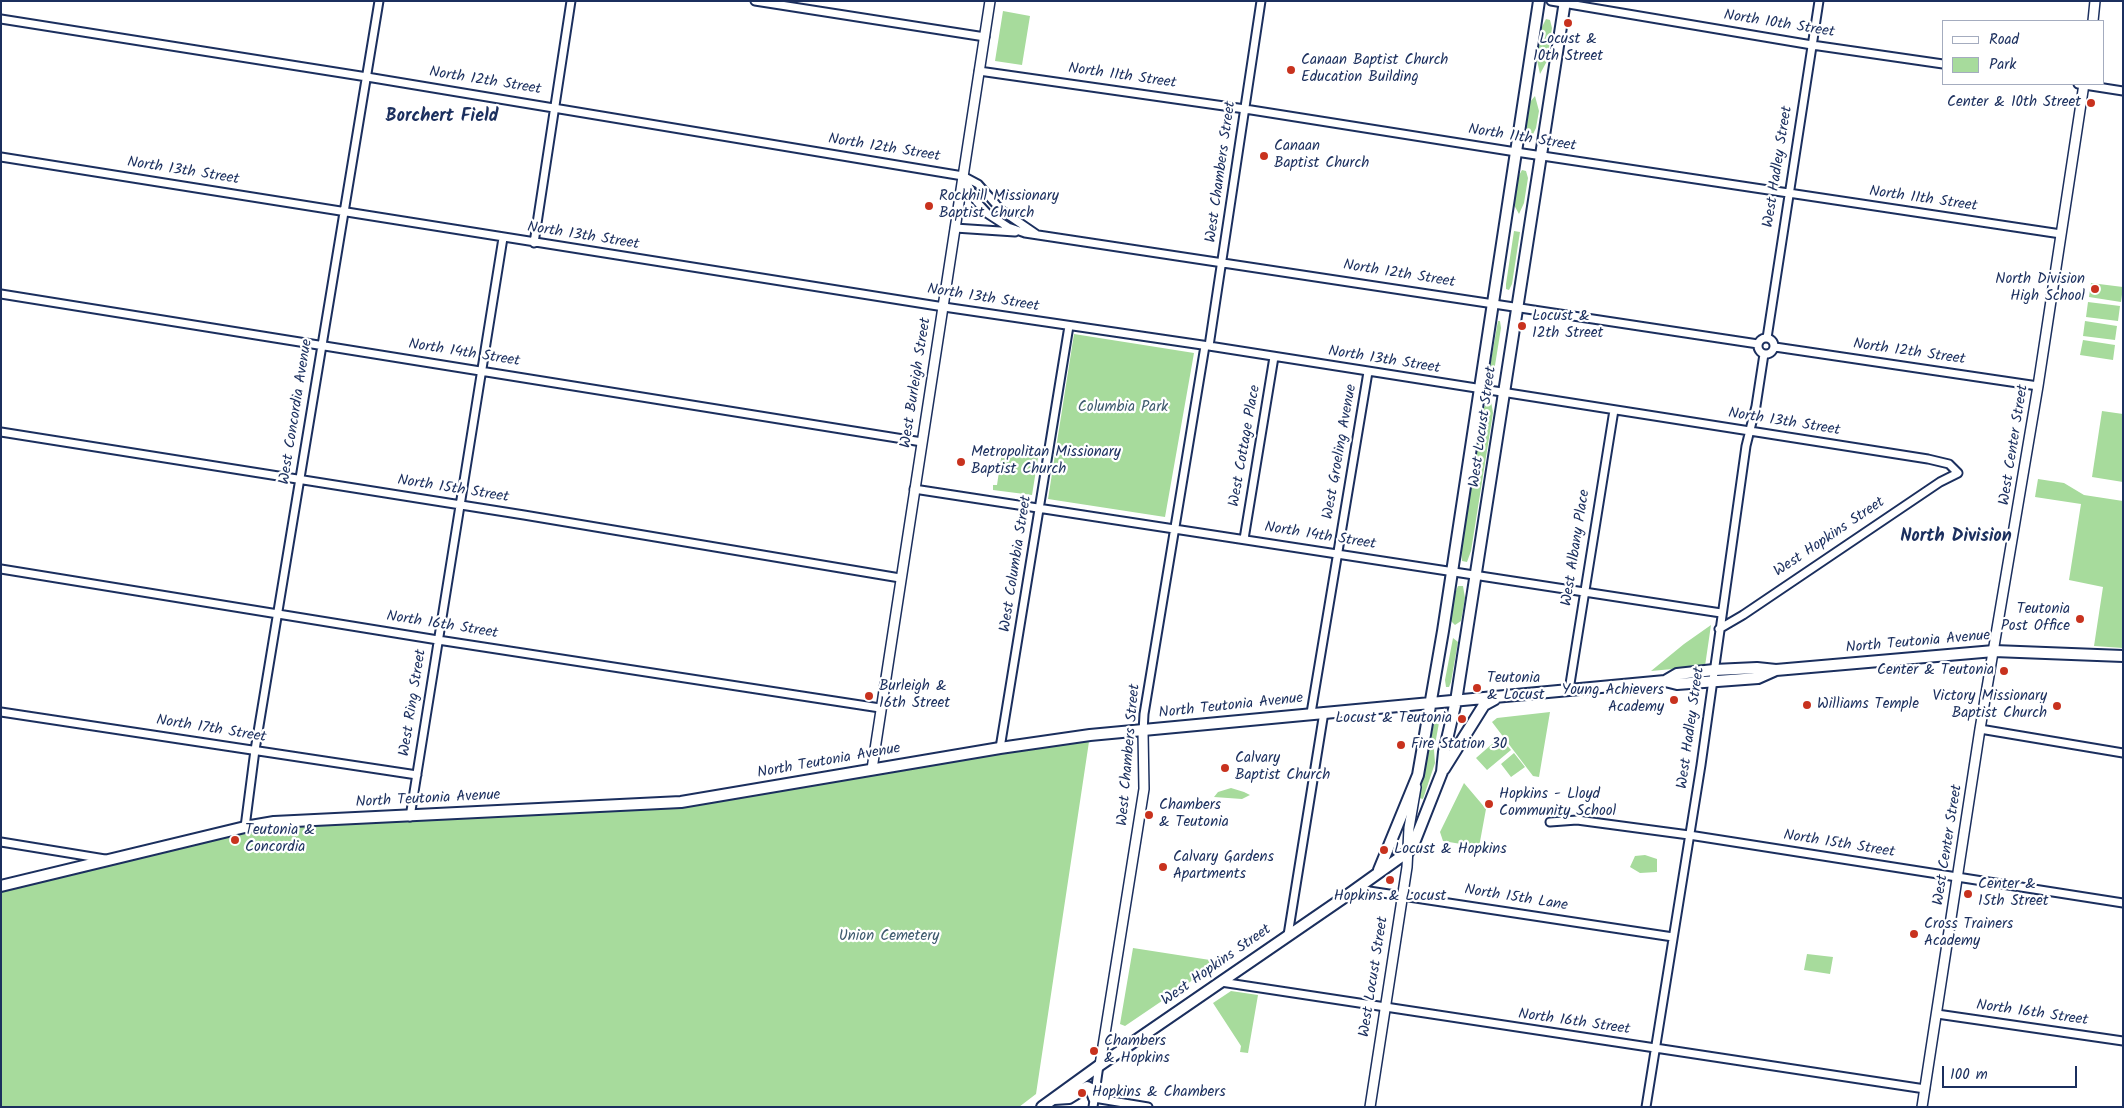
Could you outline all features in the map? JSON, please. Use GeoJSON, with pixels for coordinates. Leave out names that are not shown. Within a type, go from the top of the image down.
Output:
{"type":"FeatureCollection","features":[{"type":"Feature","properties":{"kind":"main road","name":"West Locust Street"},"geometry":{"type":"LineString","coordinates":[[1417,782],[1452,571],[1539,1]]}},
{"type":"Feature","properties":{"kind":"main road","name":"West Locust Street"},"geometry":{"type":"LineString","coordinates":[[1409,851],[1442,772],[1444,752],[1456,701],[1505,394],[1516,307],[1564,2]]}},
{"type":"Feature","properties":{"kind":"main road","name":"North Teutonia Avenue"},"geometry":{"type":"LineString","coordinates":[[1665,681],[1677,674],[1714,670],[1757,668],[1776,670],[1994,650],[2123,656]]}},
{"type":"Feature","properties":{"kind":"main road","name":"North Teutonia Avenue"},"geometry":{"type":"LineString","coordinates":[[1,886],[245,827],[274,822],[410,817],[681,802],[1000,748],[1090,735],[1143,732],[1311,713],[1431,704],[1665,681],[1678,684],[1758,678],[1776,670]]}},
{"type":"Feature","properties":{"kind":"main road"},"geometry":{"type":"LineString","coordinates":[[1442,772],[1484,705],[1497,698]]}},
{"type":"Feature","properties":{"kind":"main road"},"geometry":{"type":"LineString","coordinates":[[1380,870],[1417,782]]}},
{"type":"Feature","properties":{"kind":"main road","name":"West Hopkins Street"},"geometry":{"type":"LineString","coordinates":[[1042,1107],[1409,851]]}},
{"type":"Feature","properties":{"kind":"main road"},"geometry":{"type":"LineString","coordinates":[[1053,1099],[1068,1098],[1087,1087],[1091,1089],[1094,1102]]}},
{"type":"Feature","properties":{"kind":"street","name":"West Concordia Avenue"},"geometry":{"type":"LineString","coordinates":[[245,827],[255,750],[379,1]]}},
{"type":"Feature","properties":{"kind":"street"},"geometry":{"type":"LineString","coordinates":[[534,243],[571,1]]}},
{"type":"Feature","properties":{"kind":"street"},"geometry":{"type":"LineString","coordinates":[[755,1],[985,37]]}},
{"type":"Feature","properties":{"kind":"street","name":"West Burleigh Street"},"geometry":{"type":"LineString","coordinates":[[872,769],[990,1]]}},
{"type":"Feature","properties":{"kind":"street","name":"West Chambers Street"},"geometry":{"type":"LineString","coordinates":[[1094,1102],[1144,789],[1144,714],[1223,262],[1261,1]]}},
{"type":"Feature","properties":{"kind":"street","name":"North 10th Street"},"geometry":{"type":"LineString","coordinates":[[1551,1],[1812,45],[1942,64]]}},
{"type":"Feature","properties":{"kind":"street","name":"West Hadley Street"},"geometry":{"type":"LineString","coordinates":[[1767,338],[1819,1]]}},
{"type":"Feature","properties":{"kind":"street"},"geometry":{"type":"LineString","coordinates":[[2092,20],[2095,1]]}},
{"type":"Feature","properties":{"kind":"street","name":"North 12th Street"},"geometry":{"type":"LineString","coordinates":[[1,19],[367,77],[963,176],[978,184],[1001,210],[1036,234]]}},
{"type":"Feature","properties":{"kind":"street","name":"North 11th Street"},"geometry":{"type":"LineString","coordinates":[[980,71],[1245,108],[1539,156],[2061,234]]}},
{"type":"Feature","properties":{"kind":"street","name":"West Center Street"},"geometry":{"type":"LineString","coordinates":[[1922,1107],[1980,730],[2038,386],[2082,85]]}},
{"type":"Feature","properties":{"kind":"street"},"geometry":{"type":"LineString","coordinates":[[2088,85],[2123,91]]}},
{"type":"Feature","properties":{"kind":"street","name":"North 13th Street"},"geometry":{"type":"LineString","coordinates":[[1,156],[534,243],[1207,346],[1943,462],[1952,466],[1958,473]]}},
{"type":"Feature","properties":{"kind":"street","name":"North 12th Street"},"geometry":{"type":"LineString","coordinates":[[963,176],[977,202],[988,214],[1008,227],[1025,233],[1758,344]]}},
{"type":"Feature","properties":{"kind":"street"},"geometry":{"type":"LineString","coordinates":[[955,228],[1025,233]]}},
{"type":"Feature","properties":{"kind":"street","name":"West Ring Street"},"geometry":{"type":"LineString","coordinates":[[410,817],[503,238]]}},
{"type":"Feature","properties":{"kind":"street","name":"North 14th Street"},"geometry":{"type":"LineString","coordinates":[[1,294],[922,442]]}},
{"type":"Feature","properties":{"kind":"street","name":"West Columbia Street"},"geometry":{"type":"LineString","coordinates":[[1000,748],[1069,326]]}},
{"type":"Feature","properties":{"kind":"street"},"geometry":{"type":"LineString","coordinates":[[1762,338],[1767,338],[1772,340],[1775,347],[1772,352],[1764,354],[1760,352],[1758,344],[1762,338]]}},
{"type":"Feature","properties":{"kind":"street","name":"North 12th Street"},"geometry":{"type":"LineString","coordinates":[[1775,347],[2038,386]]}},
{"type":"Feature","properties":{"kind":"street","name":"West Hadley Street"},"geometry":{"type":"LineString","coordinates":[[1646,1107],[1713,681],[1721,613],[1764,354]]}},
{"type":"Feature","properties":{"kind":"street","name":"West Cottage Place"},"geometry":{"type":"LineString","coordinates":[[1244,539],[1274,357]]}},
{"type":"Feature","properties":{"kind":"street","name":"West Groeling Avenue"},"geometry":{"type":"LineString","coordinates":[[1311,713],[1368,372]]}},
{"type":"Feature","properties":{"kind":"street","name":"West Albany Place"},"geometry":{"type":"LineString","coordinates":[[1569,690],[1614,410]]}},
{"type":"Feature","properties":{"kind":"street","name":"North 15th Street"},"geometry":{"type":"LineString","coordinates":[[1,432],[900,578]]}},
{"type":"Feature","properties":{"kind":"street","name":"West Hopkins Street"},"geometry":{"type":"LineString","coordinates":[[1719,629],[1744,615],[1940,482],[1958,473]]}},
{"type":"Feature","properties":{"kind":"street","name":"North 14th Street"},"geometry":{"type":"LineString","coordinates":[[914,489],[1721,613]]}},
{"type":"Feature","properties":{"kind":"street","name":"North 16th Street"},"geometry":{"type":"LineString","coordinates":[[1,569],[438,640],[880,708]]}},
{"type":"Feature","properties":{"kind":"street","name":"North 17th Street"},"geometry":{"type":"LineString","coordinates":[[1,712],[417,775]]}},
{"type":"Feature","properties":{"kind":"street"},"geometry":{"type":"LineString","coordinates":[[1288,935],[1324,712]]}},
{"type":"Feature","properties":{"kind":"street"},"geometry":{"type":"LineString","coordinates":[[1980,730],[2123,752]]}},
{"type":"Feature","properties":{"kind":"street","name":"West Locust Street"},"geometry":{"type":"LineString","coordinates":[[1370,1107],[1403,895],[1409,851],[1409,828],[1417,782]]}},
{"type":"Feature","properties":{"kind":"street","name":"North 15th Street"},"geometry":{"type":"LineString","coordinates":[[1550,822],[1577,820],[1689,835],[2123,903]]}},
{"type":"Feature","properties":{"kind":"street"},"geometry":{"type":"LineString","coordinates":[[1,842],[108,860]]}},
{"type":"Feature","properties":{"kind":"street","name":"North 15th Lane"},"geometry":{"type":"LineString","coordinates":[[1356,889],[1673,938]]}},
{"type":"Feature","properties":{"kind":"street","name":"North 16th Street"},"geometry":{"type":"LineString","coordinates":[[1220,982],[1385,1009],[1925,1089]]}},
{"type":"Feature","properties":{"kind":"street","name":"North 16th Street"},"geometry":{"type":"LineString","coordinates":[[1937,1014],[2123,1042]]}},
{"type":"Feature","properties":{"kind":"street"},"geometry":{"type":"LineString","coordinates":[[1094,1102],[1148,1107]]}},
{"type":"Feature","properties":{"kind":"green space"},"geometry":{"type":"Polygon","coordinates":[[[1003,11],[1030,16],[1022,65],[995,61],[1003,11]]]}},
{"type":"Feature","properties":{"kind":"green space"},"geometry":{"type":"Polygon","coordinates":[[[1546,19],[1550,20],[1552,28],[1547,61],[1540,74],[1537,60],[1542,27],[1546,19]]]}},
{"type":"Feature","properties":{"kind":"green space"},"geometry":{"type":"Polygon","coordinates":[[[1535,96],[1539,111],[1536,128],[1531,138],[1527,138],[1525,129],[1530,102],[1535,96]]]}},
{"type":"Feature","properties":{"kind":"green space"},"geometry":{"type":"Polygon","coordinates":[[[1522,170],[1526,171],[1528,178],[1524,203],[1519,214],[1514,205],[1518,177],[1522,170]]]}},
{"type":"Feature","properties":{"kind":"green space"},"geometry":{"type":"Polygon","coordinates":[[[1514,231],[1520,232],[1512,284],[1509,290],[1506,289],[1506,284],[1514,231]]]}},
{"type":"Feature","properties":{"kind":"green space"},"geometry":{"type":"Polygon","coordinates":[[[2091,283],[2123,287],[2121,302],[2089,297],[2091,283]]]}},
{"type":"Feature","properties":{"kind":"green space"},"geometry":{"type":"Polygon","coordinates":[[[2088,302],[2120,306],[2118,321],[2086,317],[2088,302]]]}},
{"type":"Feature","properties":{"kind":"green space"},"geometry":{"type":"Polygon","coordinates":[[[1498,321],[1500,321],[1501,328],[1492,384],[1487,383],[1498,321]]]}},
{"type":"Feature","properties":{"kind":"green space"},"geometry":{"type":"Polygon","coordinates":[[[2085,321],[2117,326],[2115,340],[2083,336],[2085,321]]]}},
{"type":"Feature","properties":{"kind":"green space","name":"Columbia Park"},"geometry":{"type":"Polygon","coordinates":[[[1074,334],[1194,353],[1165,517],[1048,499],[1074,334]]]}},
{"type":"Feature","properties":{"kind":"green space"},"geometry":{"type":"Polygon","coordinates":[[[2083,340],[2115,345],[2113,360],[2080,355],[2083,340]]]}},
{"type":"Feature","properties":{"kind":"green space"},"geometry":{"type":"Polygon","coordinates":[[[1487,401],[1491,401],[1493,413],[1471,551],[1467,562],[1462,561],[1461,550],[1482,412],[1487,401]]]}},
{"type":"Feature","properties":{"kind":"green space"},"geometry":{"type":"Polygon","coordinates":[[[2102,411],[2123,414],[2123,482],[2092,477],[2102,411]]]}},
{"type":"Feature","properties":{"kind":"green space"},"geometry":{"type":"Polygon","coordinates":[[[1002,452],[1038,458],[1032,495],[993,490],[993,485],[997,485],[1002,452]]]}},
{"type":"Feature","properties":{"kind":"green space"},"geometry":{"type":"Polygon","coordinates":[[[2038,479],[2064,483],[2084,495],[2123,501],[2123,648],[2094,646],[2103,587],[2069,580],[2081,504],[2035,497],[2038,479]]]}},
{"type":"Feature","properties":{"kind":"green space"},"geometry":{"type":"Polygon","coordinates":[[[1458,586],[1463,586],[1465,598],[1461,621],[1455,625],[1450,620],[1454,596],[1458,586]]]}},
{"type":"Feature","properties":{"kind":"green space"},"geometry":{"type":"Polygon","coordinates":[[[1711,625],[1705,666],[1651,671],[1684,644],[1711,625]]]}},
{"type":"Feature","properties":{"kind":"green space"},"geometry":{"type":"Polygon","coordinates":[[[1453,638],[1458,642],[1451,682],[1449,687],[1446,687],[1445,680],[1453,638]]]}},
{"type":"Feature","properties":{"kind":"green space"},"geometry":{"type":"Polygon","coordinates":[[[1550,712],[1539,777],[1533,776],[1492,722],[1497,718],[1550,712]]]}},
{"type":"Feature","properties":{"kind":"green space"},"geometry":{"type":"Polygon","coordinates":[[[1435,718],[1439,718],[1439,723],[1434,750],[1435,763],[1423,799],[1419,798],[1435,718]]]}},
{"type":"Feature","properties":{"kind":"green space","name":"Union Cemetery"},"geometry":{"type":"Polygon","coordinates":[[[1090,735],[1036,1094],[1019,1107],[1,1107],[1,886],[245,827],[622,806],[1090,735]]]}},
{"type":"Feature","properties":{"kind":"green space"},"geometry":{"type":"Polygon","coordinates":[[[1500,737],[1511,750],[1487,770],[1476,758],[1500,737]]]}},
{"type":"Feature","properties":{"kind":"green space"},"geometry":{"type":"Polygon","coordinates":[[[1514,753],[1525,767],[1511,777],[1501,764],[1514,753]]]}},
{"type":"Feature","properties":{"kind":"green space"},"geometry":{"type":"Polygon","coordinates":[[[1464,783],[1486,809],[1479,847],[1443,841],[1440,832],[1464,783]]]}},
{"type":"Feature","properties":{"kind":"green space"},"geometry":{"type":"Polygon","coordinates":[[[1231,788],[1250,795],[1242,799],[1214,797],[1218,792],[1231,788]]]}},
{"type":"Feature","properties":{"kind":"green space"},"geometry":{"type":"Polygon","coordinates":[[[1645,855],[1657,859],[1657,872],[1640,873],[1630,867],[1635,856],[1645,855]]]}},
{"type":"Feature","properties":{"kind":"green space"},"geometry":{"type":"Polygon","coordinates":[[[1133,948],[1210,960],[1209,969],[1125,1026],[1120,1024],[1133,948]]]}},
{"type":"Feature","properties":{"kind":"green space"},"geometry":{"type":"Polygon","coordinates":[[[1807,954],[1833,957],[1830,974],[1804,970],[1807,954]]]}},
{"type":"Feature","properties":{"kind":"green space"},"geometry":{"type":"Polygon","coordinates":[[[1231,991],[1258,995],[1248,1053],[1240,1052],[1241,1046],[1213,1003],[1231,991]]]}},
{"type":"Feature","properties":{"kind":"place","name":"Locust & 10th Street"},"geometry":{"type":"Point","coordinates":[1568,23]}},
{"type":"Feature","properties":{"kind":"place","name":"Canaan Baptist Church Education Building"},"geometry":{"type":"Point","coordinates":[1291,70]}},
{"type":"Feature","properties":{"kind":"place","name":"Center & 10th Street"},"geometry":{"type":"Point","coordinates":[2091,103]}},
{"type":"Feature","properties":{"kind":"place","name":"Canaan Baptist Church"},"geometry":{"type":"Point","coordinates":[1264,156]}},
{"type":"Feature","properties":{"kind":"place","name":"Rockhill Missionary Baptist Church"},"geometry":{"type":"Point","coordinates":[929,206]}},
{"type":"Feature","properties":{"kind":"place","name":"North Division High School"},"geometry":{"type":"Point","coordinates":[2095,289]}},
{"type":"Feature","properties":{"kind":"place","name":"Locust & 12th Street"},"geometry":{"type":"Point","coordinates":[1522,326]}},
{"type":"Feature","properties":{"kind":"place","name":"Metropolitan Missionary Baptist Church"},"geometry":{"type":"Point","coordinates":[961,462]}},
{"type":"Feature","properties":{"kind":"place","name":"Teutonia Post Office"},"geometry":{"type":"Point","coordinates":[2080,619]}},
{"type":"Feature","properties":{"kind":"place","name":"Center & Teutonia"},"geometry":{"type":"Point","coordinates":[2004,671]}},
{"type":"Feature","properties":{"kind":"place","name":"Teutonia & Locust"},"geometry":{"type":"Point","coordinates":[1477,688]}},
{"type":"Feature","properties":{"kind":"place","name":"Burleigh & 16th Street"},"geometry":{"type":"Point","coordinates":[869,696]}},
{"type":"Feature","properties":{"kind":"place","name":"Young Achievers Academy"},"geometry":{"type":"Point","coordinates":[1674,700]}},
{"type":"Feature","properties":{"kind":"place","name":"Williams Temple"},"geometry":{"type":"Point","coordinates":[1807,705]}},
{"type":"Feature","properties":{"kind":"place","name":"Victory Missionary Baptist Church"},"geometry":{"type":"Point","coordinates":[2057,706]}},
{"type":"Feature","properties":{"kind":"place","name":"Locust & Teutonia"},"geometry":{"type":"Point","coordinates":[1462,719]}},
{"type":"Feature","properties":{"kind":"place","name":"Fire Station 30"},"geometry":{"type":"Point","coordinates":[1401,745]}},
{"type":"Feature","properties":{"kind":"place","name":"Calvary Baptist Church"},"geometry":{"type":"Point","coordinates":[1225,768]}},
{"type":"Feature","properties":{"kind":"place","name":"Hopkins - Lloyd Community School"},"geometry":{"type":"Point","coordinates":[1489,804]}},
{"type":"Feature","properties":{"kind":"place","name":"Chambers & Teutonia"},"geometry":{"type":"Point","coordinates":[1149,815]}},
{"type":"Feature","properties":{"kind":"place","name":"Teutonia & Concordia"},"geometry":{"type":"Point","coordinates":[235,840]}},
{"type":"Feature","properties":{"kind":"place","name":"Locust & Hopkins"},"geometry":{"type":"Point","coordinates":[1384,850]}},
{"type":"Feature","properties":{"kind":"place","name":"Calvary Gardens Apartments"},"geometry":{"type":"Point","coordinates":[1163,867]}},
{"type":"Feature","properties":{"kind":"place","name":"Hopkins & Locust"},"geometry":{"type":"Point","coordinates":[1390,880]}},
{"type":"Feature","properties":{"kind":"place","name":"Center & 15th Street"},"geometry":{"type":"Point","coordinates":[1968,894]}},
{"type":"Feature","properties":{"kind":"place","name":"Cross Trainers Academy"},"geometry":{"type":"Point","coordinates":[1914,934]}},
{"type":"Feature","properties":{"kind":"place","name":"Chambers & Hopkins"},"geometry":{"type":"Point","coordinates":[1094,1051]}},
{"type":"Feature","properties":{"kind":"place","name":"Hopkins & Chambers"},"geometry":{"type":"Point","coordinates":[1082,1093]}},
{"type":"Feature","properties":{"kind":"district","name":"Borchert Field"},"geometry":{"type":"Point","coordinates":[442,118]}},
{"type":"Feature","properties":{"kind":"district","name":"North Division"},"geometry":{"type":"Point","coordinates":[1956,538]}}]}
